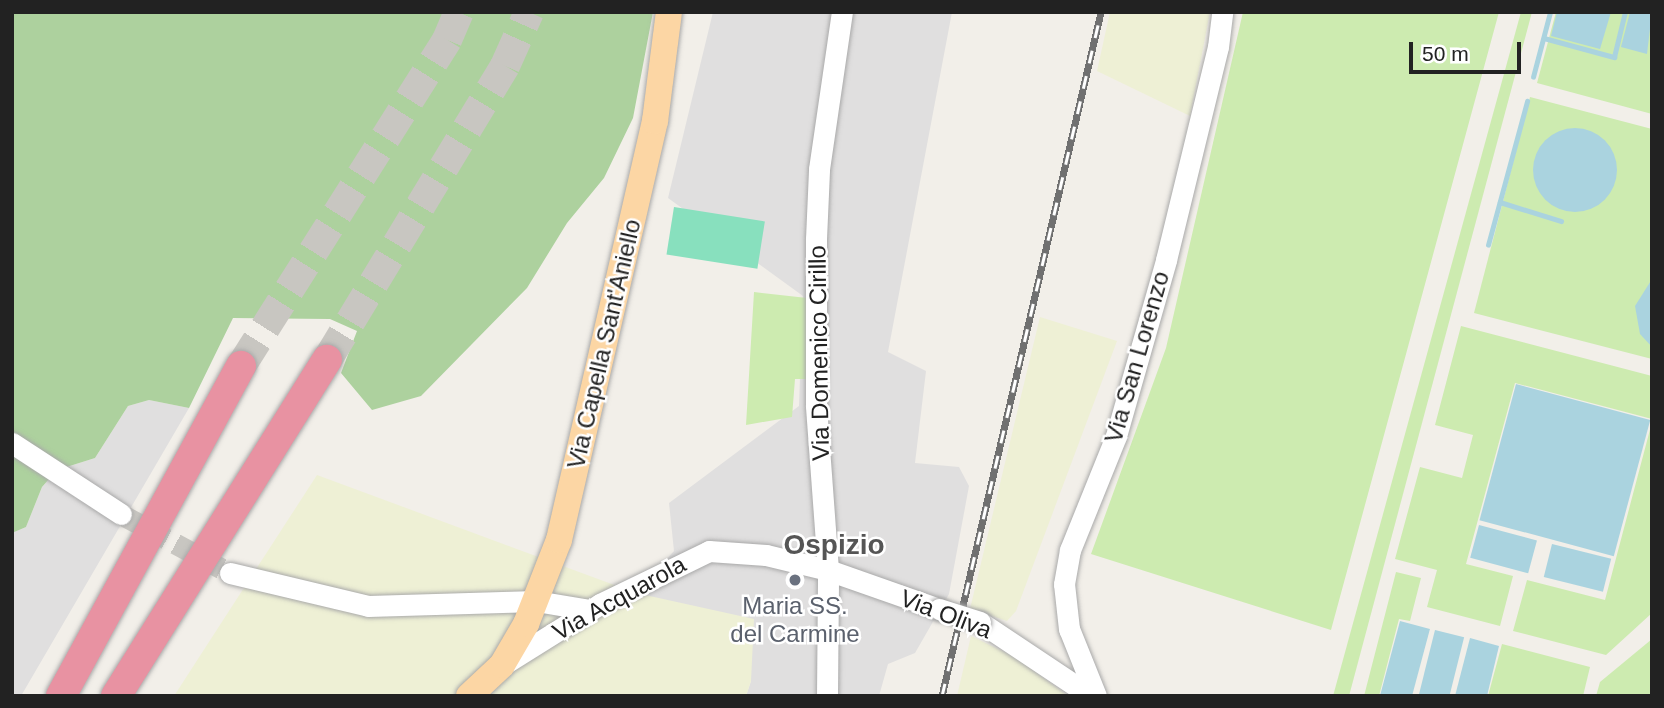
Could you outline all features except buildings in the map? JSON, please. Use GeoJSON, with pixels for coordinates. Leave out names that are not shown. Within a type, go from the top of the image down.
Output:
{"type":"FeatureCollection","features":[{"type":"Feature","properties":{"kind":"highway"},"geometry":{"type":"LineString","coordinates":[[116,696],[327,360]]}},
{"type":"Feature","properties":{"kind":"highway"},"geometry":{"type":"LineString","coordinates":[[61,696],[240,366]]}},
{"type":"Feature","properties":{"kind":"main road","name":"Via Capella Sant'Aniello"},"geometry":{"type":"LineString","coordinates":[[502,665],[536,601],[559,540],[654,121],[669,12]]}},
{"type":"Feature","properties":{"kind":"main road","name":"Via Acquarola"},"geometry":{"type":"LineString","coordinates":[[469,696],[502,665]]}},
{"type":"Feature","properties":{"kind":"street","name":"Via Domenico Cirillo"},"geometry":{"type":"LineString","coordinates":[[827,696],[828,570],[816,405],[816,239],[819,169],[842,12]]}},
{"type":"Feature","properties":{"kind":"street","name":"Via San Lorenzo"},"geometry":{"type":"LineString","coordinates":[[1094,696],[1069,629],[1064,583],[1070,550],[1116,436],[1162,272],[1218,47],[1222,12]]}},
{"type":"Feature","properties":{"kind":"street"},"geometry":{"type":"LineString","coordinates":[[12,443],[121,513]]}},
{"type":"Feature","properties":{"kind":"street","name":"Via Acquarola"},"geometry":{"type":"LineString","coordinates":[[502,665],[590,610],[709,551],[766,555],[828,570]]}},
{"type":"Feature","properties":{"kind":"street","name":"Via Oliva"},"geometry":{"type":"LineString","coordinates":[[828,570],[980,622],[1094,696]]}},
{"type":"Feature","properties":{"kind":"street"},"geometry":{"type":"LineString","coordinates":[[230,573],[368,606],[536,601],[590,610]]}},
{"type":"Feature","properties":{"kind":"shaded area"},"geometry":{"type":"Polygon","coordinates":[[[713,12],[952,12],[888,352],[926,371],[915,463],[959,467],[969,486],[949,594],[915,653],[888,664],[879,696],[746,696],[751,681],[636,593],[674,551],[669,503],[799,406],[803,296],[668,198],[713,12]]]}},
{"type":"Feature","properties":{"kind":"shaded area"},"geometry":{"type":"Polygon","coordinates":[[[149,400],[189,408],[21,696],[12,696],[12,533],[26,527],[42,487],[57,470],[95,458],[128,406],[149,400]]]}},
{"type":"Feature","properties":{"kind":"green space"},"geometry":{"type":"Polygon","coordinates":[[[12,12],[653,12],[633,118],[604,178],[567,223],[527,288],[421,396],[372,410],[341,373],[357,331],[330,319],[233,318],[189,408],[149,400],[128,406],[95,458],[57,470],[42,487],[26,527],[12,533],[12,12]]]}},
{"type":"Feature","properties":{"kind":"green space"},"geometry":{"type":"Polygon","coordinates":[[[1110,12],[1210,12],[1190,116],[1097,71],[1110,12]]]}},
{"type":"Feature","properties":{"kind":"green space"},"geometry":{"type":"Polygon","coordinates":[[[1243,12],[1499,12],[1331,630],[1091,554],[1166,348],[1243,12]]]}},
{"type":"Feature","properties":{"kind":"green space"},"geometry":{"type":"Polygon","coordinates":[[[1521,12],[1532,12],[1349,696],[1333,696],[1521,12]]]}},
{"type":"Feature","properties":{"kind":"green space"},"geometry":{"type":"Polygon","coordinates":[[[1556,12],[1652,12],[1652,114],[1537,83],[1556,12]]]}},
{"type":"Feature","properties":{"kind":"green space"},"geometry":{"type":"Polygon","coordinates":[[[1530,97],[1652,129],[1652,359],[1474,313],[1530,97]]]}},
{"type":"Feature","properties":{"kind":"green space"},"geometry":{"type":"Polygon","coordinates":[[[674,207],[765,221],[757,269],[666,254],[674,207]]]}},
{"type":"Feature","properties":{"kind":"green space"},"geometry":{"type":"Polygon","coordinates":[[[754,292],[807,298],[810,379],[795,379],[792,417],[746,425],[754,292]]]}},
{"type":"Feature","properties":{"kind":"green space"},"geometry":{"type":"Polygon","coordinates":[[[1040,317],[1117,341],[1016,611],[1007,621],[970,609],[1040,317]]]}},
{"type":"Feature","properties":{"kind":"green space"},"geometry":{"type":"Polygon","coordinates":[[[1461,326],[1652,376],[1652,419],[1515,383],[1466,564],[1513,576],[1500,626],[1427,607],[1437,570],[1395,559],[1420,467],[1462,478],[1473,435],[1435,425],[1461,326]]]}},
{"type":"Feature","properties":{"kind":"green space"},"geometry":{"type":"Polygon","coordinates":[[[1652,422],[1652,613],[1606,655],[1513,631],[1527,580],[1605,600],[1652,422]]]}},
{"type":"Feature","properties":{"kind":"green space"},"geometry":{"type":"Polygon","coordinates":[[[317,475],[636,593],[754,619],[751,681],[746,696],[174,696],[317,475]]]}},
{"type":"Feature","properties":{"kind":"green space"},"geometry":{"type":"Polygon","coordinates":[[[1396,572],[1421,578],[1410,621],[1399,619],[1379,696],[1364,696],[1396,572]]]}},
{"type":"Feature","properties":{"kind":"green space"},"geometry":{"type":"Polygon","coordinates":[[[971,636],[1015,657],[1068,696],[957,696],[971,636]]]}},
{"type":"Feature","properties":{"kind":"green space"},"geometry":{"type":"Polygon","coordinates":[[[1652,639],[1652,696],[1596,696],[1600,682],[1652,639]]]}},
{"type":"Feature","properties":{"kind":"green space"},"geometry":{"type":"Polygon","coordinates":[[[1502,644],[1590,667],[1583,696],[1488,696],[1502,644]]]}},
{"type":"Feature","properties":{"kind":"water"},"geometry":{"type":"Polygon","coordinates":[[[1557,12],[1611,12],[1600,49],[1551,36],[1557,12]]]}},
{"type":"Feature","properties":{"kind":"water"},"geometry":{"type":"Polygon","coordinates":[[[1630,12],[1652,12],[1647,54],[1621,47],[1630,12]]]}},
{"type":"Feature","properties":{"kind":"water"},"geometry":{"type":"Polygon","coordinates":[[[1575,128],[1591,131],[1605,140],[1614,154],[1617,170],[1614,186],[1605,200],[1591,209],[1575,212],[1559,209],[1545,200],[1536,186],[1533,170],[1536,154],[1545,140],[1559,131],[1575,128]]]}},
{"type":"Feature","properties":{"kind":"water"},"geometry":{"type":"Polygon","coordinates":[[[1652,279],[1652,347],[1640,334],[1635,306],[1652,279]]]}},
{"type":"Feature","properties":{"kind":"water"},"geometry":{"type":"Polygon","coordinates":[[[1516,384],[1650,420],[1614,556],[1480,520],[1516,384]]]}},
{"type":"Feature","properties":{"kind":"water"},"geometry":{"type":"Polygon","coordinates":[[[1479,525],[1537,541],[1528,573],[1470,558],[1479,525]]]}},
{"type":"Feature","properties":{"kind":"water"},"geometry":{"type":"Polygon","coordinates":[[[1552,544],[1611,559],[1603,592],[1544,577],[1552,544]]]}},
{"type":"Feature","properties":{"kind":"water"},"geometry":{"type":"Polygon","coordinates":[[[1400,621],[1430,629],[1412,696],[1380,695],[1400,621]]]}},
{"type":"Feature","properties":{"kind":"water"},"geometry":{"type":"Polygon","coordinates":[[[1435,630],[1464,637],[1449,696],[1419,696],[1435,630]]]}},
{"type":"Feature","properties":{"kind":"water"},"geometry":{"type":"Polygon","coordinates":[[[1470,638],[1499,646],[1487,696],[1455,696],[1470,638]]]}},
{"type":"Feature","properties":{"kind":"waterway"},"geometry":{"type":"LineString","coordinates":[[1533,77],[1550,12]]}},
{"type":"Feature","properties":{"kind":"waterway"},"geometry":{"type":"LineString","coordinates":[[1544,38],[1614,57],[1625,12]]}},
{"type":"Feature","properties":{"kind":"waterway"},"geometry":{"type":"LineString","coordinates":[[1488,245],[1527,101]]}},
{"type":"Feature","properties":{"kind":"waterway"},"geometry":{"type":"LineString","coordinates":[[1500,202],[1561,221]]}},
{"type":"Feature","properties":{"kind":"tunnel"},"geometry":{"type":"LineString","coordinates":[[241,366],[447,40],[459,12]]}},
{"type":"Feature","properties":{"kind":"tunnel"},"geometry":{"type":"LineString","coordinates":[[327,360],[505,66],[529,12]]}},
{"type":"Feature","properties":{"kind":"tunnel"},"geometry":{"type":"LineString","coordinates":[[121,514],[230,573]]}},
{"type":"Feature","properties":{"kind":"railway"},"geometry":{"type":"LineString","coordinates":[[942,696],[1101,12]]}},
{"type":"Feature","properties":{"kind":"place","name":"Maria SS. del Carmine"},"geometry":{"type":"Point","coordinates":[795,580]}},
{"type":"Feature","properties":{"kind":"district","name":"Ospizio"},"geometry":{"type":"Point","coordinates":[834,545]}}]}
